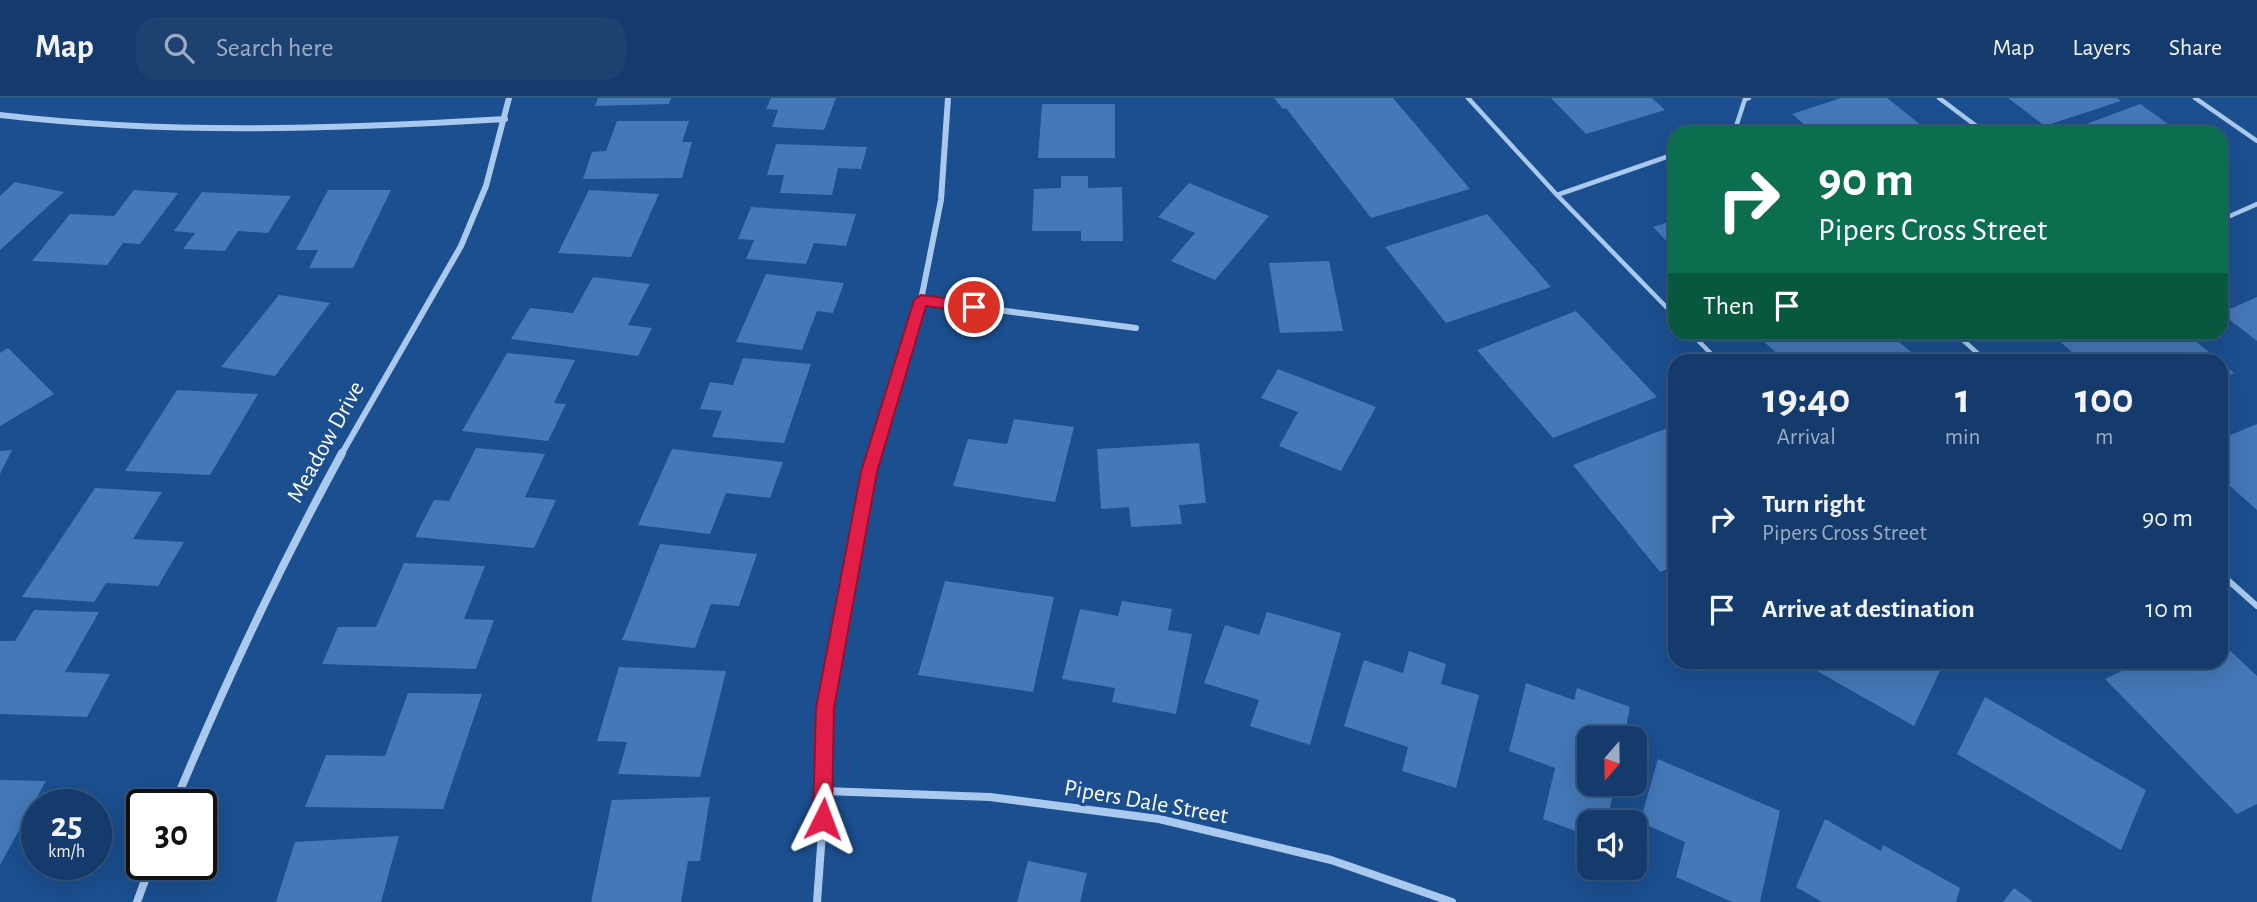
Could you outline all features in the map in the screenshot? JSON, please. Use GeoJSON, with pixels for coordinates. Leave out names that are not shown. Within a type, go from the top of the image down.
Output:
{"type":"FeatureCollection","features":[{"type":"Feature","properties":{"kind":"street","name":"Meadow Drive"},"geometry":{"type":"LineString","coordinates":[[181,789],[220,694],[294,540],[461,246],[486,186],[509,98]]}},
{"type":"Feature","properties":{"kind":"street"},"geometry":{"type":"LineString","coordinates":[[817,902],[825,791],[825,708],[869,472],[921,300],[941,200],[948,98]]}},
{"type":"Feature","properties":{"kind":"street"},"geometry":{"type":"LineString","coordinates":[[0,115],[158,128],[338,129],[505,119]]}},
{"type":"Feature","properties":{"kind":"street"},"geometry":{"type":"LineString","coordinates":[[921,300],[1136,328]]}},
{"type":"Feature","properties":{"kind":"street","name":"Pipers Dale Street"},"geometry":{"type":"LineString","coordinates":[[825,791],[990,797],[1159,819],[1331,860],[1452,902]]}},
{"type":"Feature","properties":{"kind":"street"},"geometry":{"type":"LineString","coordinates":[[137,902],[145,880]]}},
{"type":"Feature","properties":{"kind":"lane"},"geometry":{"type":"LineString","coordinates":[[1468,98],[1668,309]]}},
{"type":"Feature","properties":{"kind":"lane"},"geometry":{"type":"LineString","coordinates":[[1736,126],[1745,99],[1749,98]]}},
{"type":"Feature","properties":{"kind":"lane"},"geometry":{"type":"LineString","coordinates":[[1939,98],[1976,126]]}},
{"type":"Feature","properties":{"kind":"lane"},"geometry":{"type":"LineString","coordinates":[[2195,98],[2257,141]]}},
{"type":"Feature","properties":{"kind":"lane"},"geometry":{"type":"LineString","coordinates":[[1557,194],[1668,155]]}},
{"type":"Feature","properties":{"kind":"lane"},"geometry":{"type":"LineString","coordinates":[[2228,217],[2257,204]]}},
{"type":"Feature","properties":{"kind":"lane"},"geometry":{"type":"LineString","coordinates":[[1698,340],[1711,354]]}},
{"type":"Feature","properties":{"kind":"lane"},"geometry":{"type":"LineString","coordinates":[[1963,340],[1978,354]]}},
{"type":"Feature","properties":{"kind":"lane"},"geometry":{"type":"LineString","coordinates":[[2228,580],[2257,606]]}},
{"type":"Feature","properties":{"kind":"building"},"geometry":{"type":"Polygon","coordinates":[[[598,98],[671,98],[669,104],[595,106],[598,98]]]}},
{"type":"Feature","properties":{"kind":"building"},"geometry":{"type":"Polygon","coordinates":[[[771,98],[836,98],[824,130],[772,127],[778,110],[766,109],[771,98]]]}},
{"type":"Feature","properties":{"kind":"building"},"geometry":{"type":"Polygon","coordinates":[[[1274,98],[1393,98],[1470,189],[1371,218],[1286,108],[1283,109],[1274,98]]]}},
{"type":"Feature","properties":{"kind":"building"},"geometry":{"type":"Polygon","coordinates":[[[1551,98],[1652,98],[1665,110],[1586,134],[1551,98]]]}},
{"type":"Feature","properties":{"kind":"building"},"geometry":{"type":"Polygon","coordinates":[[[1841,98],[1887,98],[1922,126],[1806,126],[1792,114],[1841,98]]]}},
{"type":"Feature","properties":{"kind":"building"},"geometry":{"type":"Polygon","coordinates":[[[2008,98],[2117,98],[2121,101],[2045,126],[2008,98]]]}},
{"type":"Feature","properties":{"kind":"building"},"geometry":{"type":"Polygon","coordinates":[[[1042,104],[1115,104],[1115,158],[1038,158],[1042,104]]]}},
{"type":"Feature","properties":{"kind":"building"},"geometry":{"type":"Polygon","coordinates":[[[2140,104],[2171,126],[2089,126],[2086,124],[2140,104]]]}},
{"type":"Feature","properties":{"kind":"building"},"geometry":{"type":"Polygon","coordinates":[[[617,121],[689,121],[682,142],[692,142],[682,178],[583,179],[592,152],[606,151],[617,121]]]}},
{"type":"Feature","properties":{"kind":"building"},"geometry":{"type":"Polygon","coordinates":[[[776,144],[867,147],[861,169],[838,168],[832,195],[780,193],[784,175],[767,175],[776,144]]]}},
{"type":"Feature","properties":{"kind":"building"},"geometry":{"type":"Polygon","coordinates":[[[1061,176],[1088,176],[1088,188],[1122,187],[1123,241],[1081,241],[1081,231],[1032,231],[1034,189],[1061,188],[1061,176]]]}},
{"type":"Feature","properties":{"kind":"building"},"geometry":{"type":"Polygon","coordinates":[[[15,182],[64,192],[0,250],[0,196],[15,182]]]}},
{"type":"Feature","properties":{"kind":"building"},"geometry":{"type":"Polygon","coordinates":[[[1189,183],[1269,216],[1215,280],[1171,261],[1195,233],[1158,217],[1189,183]]]}},
{"type":"Feature","properties":{"kind":"building"},"geometry":{"type":"Polygon","coordinates":[[[134,190],[178,193],[140,244],[123,243],[107,265],[32,261],[70,214],[114,216],[134,190]]]}},
{"type":"Feature","properties":{"kind":"building"},"geometry":{"type":"Polygon","coordinates":[[[328,190],[391,190],[353,268],[309,268],[318,250],[296,250],[328,190]]]}},
{"type":"Feature","properties":{"kind":"building"},"geometry":{"type":"Polygon","coordinates":[[[589,190],[659,194],[631,257],[558,253],[589,190]]]}},
{"type":"Feature","properties":{"kind":"building"},"geometry":{"type":"Polygon","coordinates":[[[202,192],[291,196],[268,233],[238,231],[225,251],[183,249],[195,233],[174,231],[202,192]]]}},
{"type":"Feature","properties":{"kind":"building"},"geometry":{"type":"Polygon","coordinates":[[[751,207],[856,214],[846,246],[814,243],[806,264],[746,259],[754,240],[738,239],[751,207]]]}},
{"type":"Feature","properties":{"kind":"building"},"geometry":{"type":"Polygon","coordinates":[[[1487,214],[1551,287],[1446,323],[1385,247],[1487,214]]]}},
{"type":"Feature","properties":{"kind":"building"},"geometry":{"type":"Polygon","coordinates":[[[1668,222],[1668,243],[1653,227],[1668,222]]]}},
{"type":"Feature","properties":{"kind":"building"},"geometry":{"type":"Polygon","coordinates":[[[1329,261],[1343,331],[1280,333],[1269,263],[1329,261]]]}},
{"type":"Feature","properties":{"kind":"building"},"geometry":{"type":"Polygon","coordinates":[[[766,274],[844,283],[833,313],[817,311],[802,350],[736,342],[766,274]]]}},
{"type":"Feature","properties":{"kind":"building"},"geometry":{"type":"Polygon","coordinates":[[[593,277],[650,284],[628,325],[652,328],[638,356],[511,339],[530,308],[573,313],[593,277]]]}},
{"type":"Feature","properties":{"kind":"building"},"geometry":{"type":"Polygon","coordinates":[[[279,295],[330,303],[275,376],[221,367],[279,295]]]}},
{"type":"Feature","properties":{"kind":"building"},"geometry":{"type":"Polygon","coordinates":[[[2257,297],[2257,341],[2228,318],[2228,310],[2257,297]]]}},
{"type":"Feature","properties":{"kind":"building"},"geometry":{"type":"Polygon","coordinates":[[[1576,311],[1657,397],[1553,438],[1477,350],[1576,311]]]}},
{"type":"Feature","properties":{"kind":"building"},"geometry":{"type":"Polygon","coordinates":[[[1762,340],[1897,340],[1913,354],[1777,354],[1762,340]]]}},
{"type":"Feature","properties":{"kind":"building"},"geometry":{"type":"Polygon","coordinates":[[[2058,340],[2194,340],[2212,354],[2074,354],[2058,340]]]}},
{"type":"Feature","properties":{"kind":"building"},"geometry":{"type":"Polygon","coordinates":[[[8,348],[54,394],[0,426],[0,353],[8,348]]]}},
{"type":"Feature","properties":{"kind":"building"},"geometry":{"type":"Polygon","coordinates":[[[507,353],[575,360],[554,403],[566,404],[548,441],[462,431],[507,353]]]}},
{"type":"Feature","properties":{"kind":"building"},"geometry":{"type":"Polygon","coordinates":[[[743,358],[811,364],[784,443],[712,437],[722,411],[700,409],[710,382],[733,385],[743,358]]]}},
{"type":"Feature","properties":{"kind":"building"},"geometry":{"type":"Polygon","coordinates":[[[1278,369],[1376,407],[1341,471],[1279,446],[1298,412],[1261,398],[1278,369]]]}},
{"type":"Feature","properties":{"kind":"building"},"geometry":{"type":"Polygon","coordinates":[[[177,390],[258,394],[210,475],[125,471],[177,390]]]}},
{"type":"Feature","properties":{"kind":"building"},"geometry":{"type":"Polygon","coordinates":[[[1014,419],[1074,427],[1055,502],[953,486],[968,439],[1007,444],[1014,419]]]}},
{"type":"Feature","properties":{"kind":"building"},"geometry":{"type":"Polygon","coordinates":[[[2257,424],[2257,510],[2228,484],[2228,436],[2257,424]]]}},
{"type":"Feature","properties":{"kind":"building"},"geometry":{"type":"Polygon","coordinates":[[[1668,428],[1668,569],[1660,572],[1573,465],[1668,428]]]}},
{"type":"Feature","properties":{"kind":"building"},"geometry":{"type":"Polygon","coordinates":[[[1199,443],[1206,503],[1179,505],[1182,524],[1131,527],[1129,507],[1101,509],[1097,449],[1199,443]]]}},
{"type":"Feature","properties":{"kind":"building"},"geometry":{"type":"Polygon","coordinates":[[[476,448],[545,454],[525,497],[556,500],[534,548],[415,537],[434,500],[449,501],[476,448]]]}},
{"type":"Feature","properties":{"kind":"building"},"geometry":{"type":"Polygon","coordinates":[[[672,449],[783,462],[770,498],[726,493],[710,534],[638,525],[672,449]]]}},
{"type":"Feature","properties":{"kind":"building"},"geometry":{"type":"Polygon","coordinates":[[[12,450],[0,474],[0,451],[12,450]]]}},
{"type":"Feature","properties":{"kind":"building"},"geometry":{"type":"Polygon","coordinates":[[[95,488],[162,492],[133,539],[184,542],[158,586],[106,583],[94,602],[22,597],[95,488]]]}},
{"type":"Feature","properties":{"kind":"building"},"geometry":{"type":"Polygon","coordinates":[[[660,544],[757,554],[739,606],[711,604],[695,648],[622,640],[660,544]]]}},
{"type":"Feature","properties":{"kind":"building"},"geometry":{"type":"Polygon","coordinates":[[[404,563],[485,566],[464,619],[494,620],[476,669],[322,664],[338,627],[376,627],[404,563]]]}},
{"type":"Feature","properties":{"kind":"building"},"geometry":{"type":"Polygon","coordinates":[[[945,581],[1054,597],[1033,692],[918,675],[945,581]]]}},
{"type":"Feature","properties":{"kind":"building"},"geometry":{"type":"Polygon","coordinates":[[[1122,601],[1172,609],[1168,630],[1192,634],[1176,714],[1112,702],[1115,688],[1062,679],[1080,609],[1118,616],[1122,601]]]}},
{"type":"Feature","properties":{"kind":"building"},"geometry":{"type":"Polygon","coordinates":[[[34,610],[99,612],[65,672],[110,674],[87,717],[0,714],[0,641],[15,641],[34,610]]]}},
{"type":"Feature","properties":{"kind":"building"},"geometry":{"type":"Polygon","coordinates":[[[1267,612],[1341,633],[1310,745],[1250,726],[1259,700],[1204,683],[1225,625],[1259,635],[1267,612]]]}},
{"type":"Feature","properties":{"kind":"building"},"geometry":{"type":"Polygon","coordinates":[[[2228,649],[2257,676],[2257,804],[2237,814],[2105,679],[2126,669],[2228,669],[2228,649]]]}},
{"type":"Feature","properties":{"kind":"building"},"geometry":{"type":"Polygon","coordinates":[[[1409,651],[1446,664],[1441,684],[1479,695],[1456,788],[1402,771],[1408,747],[1344,726],[1364,660],[1403,673],[1409,651]]]}},
{"type":"Feature","properties":{"kind":"building"},"geometry":{"type":"Polygon","coordinates":[[[619,667],[726,671],[700,777],[618,774],[627,742],[597,741],[619,667]]]}},
{"type":"Feature","properties":{"kind":"building"},"geometry":{"type":"Polygon","coordinates":[[[1813,669],[1941,669],[1914,726],[1813,669]]]}},
{"type":"Feature","properties":{"kind":"building"},"geometry":{"type":"Polygon","coordinates":[[[1526,683],[1574,700],[1577,688],[1630,707],[1626,726],[1577,726],[1577,796],[1612,796],[1610,810],[1577,810],[1577,832],[1543,819],[1555,768],[1509,751],[1526,683]]]}},
{"type":"Feature","properties":{"kind":"building"},"geometry":{"type":"Polygon","coordinates":[[[408,693],[482,694],[443,809],[305,807],[326,755],[385,756],[408,693]]]}},
{"type":"Feature","properties":{"kind":"building"},"geometry":{"type":"Polygon","coordinates":[[[1985,697],[2146,790],[2121,850],[1957,754],[1985,697]]]}},
{"type":"Feature","properties":{"kind":"building"},"geometry":{"type":"Polygon","coordinates":[[[1658,759],[1780,811],[1760,902],[1732,902],[1676,877],[1685,842],[1647,825],[1647,810],[1643,810],[1658,759]]]}},
{"type":"Feature","properties":{"kind":"building"},"geometry":{"type":"Polygon","coordinates":[[[0,780],[46,781],[42,789],[21,789],[21,827],[0,865],[0,780]]]}},
{"type":"Feature","properties":{"kind":"building"},"geometry":{"type":"Polygon","coordinates":[[[710,797],[700,861],[688,861],[681,902],[591,902],[612,800],[710,797]]]}},
{"type":"Feature","properties":{"kind":"building"},"geometry":{"type":"Polygon","coordinates":[[[1825,819],[1881,851],[1883,845],[1960,888],[1956,902],[1822,902],[1796,887],[1825,819]]]}},
{"type":"Feature","properties":{"kind":"building"},"geometry":{"type":"Polygon","coordinates":[[[399,836],[381,902],[276,902],[295,842],[399,836]]]}},
{"type":"Feature","properties":{"kind":"building"},"geometry":{"type":"Polygon","coordinates":[[[1028,861],[1087,873],[1080,902],[1017,902],[1028,861]]]}},
{"type":"Feature","properties":{"kind":"building"},"geometry":{"type":"Polygon","coordinates":[[[2014,888],[2033,902],[2003,902],[2014,888]]]}},
{"type":"Feature","properties":{"kind":"route"},"geometry":{"type":"LineString","coordinates":[[823,819],[825,708],[869,472],[921,300],[974,307]]}}]}
